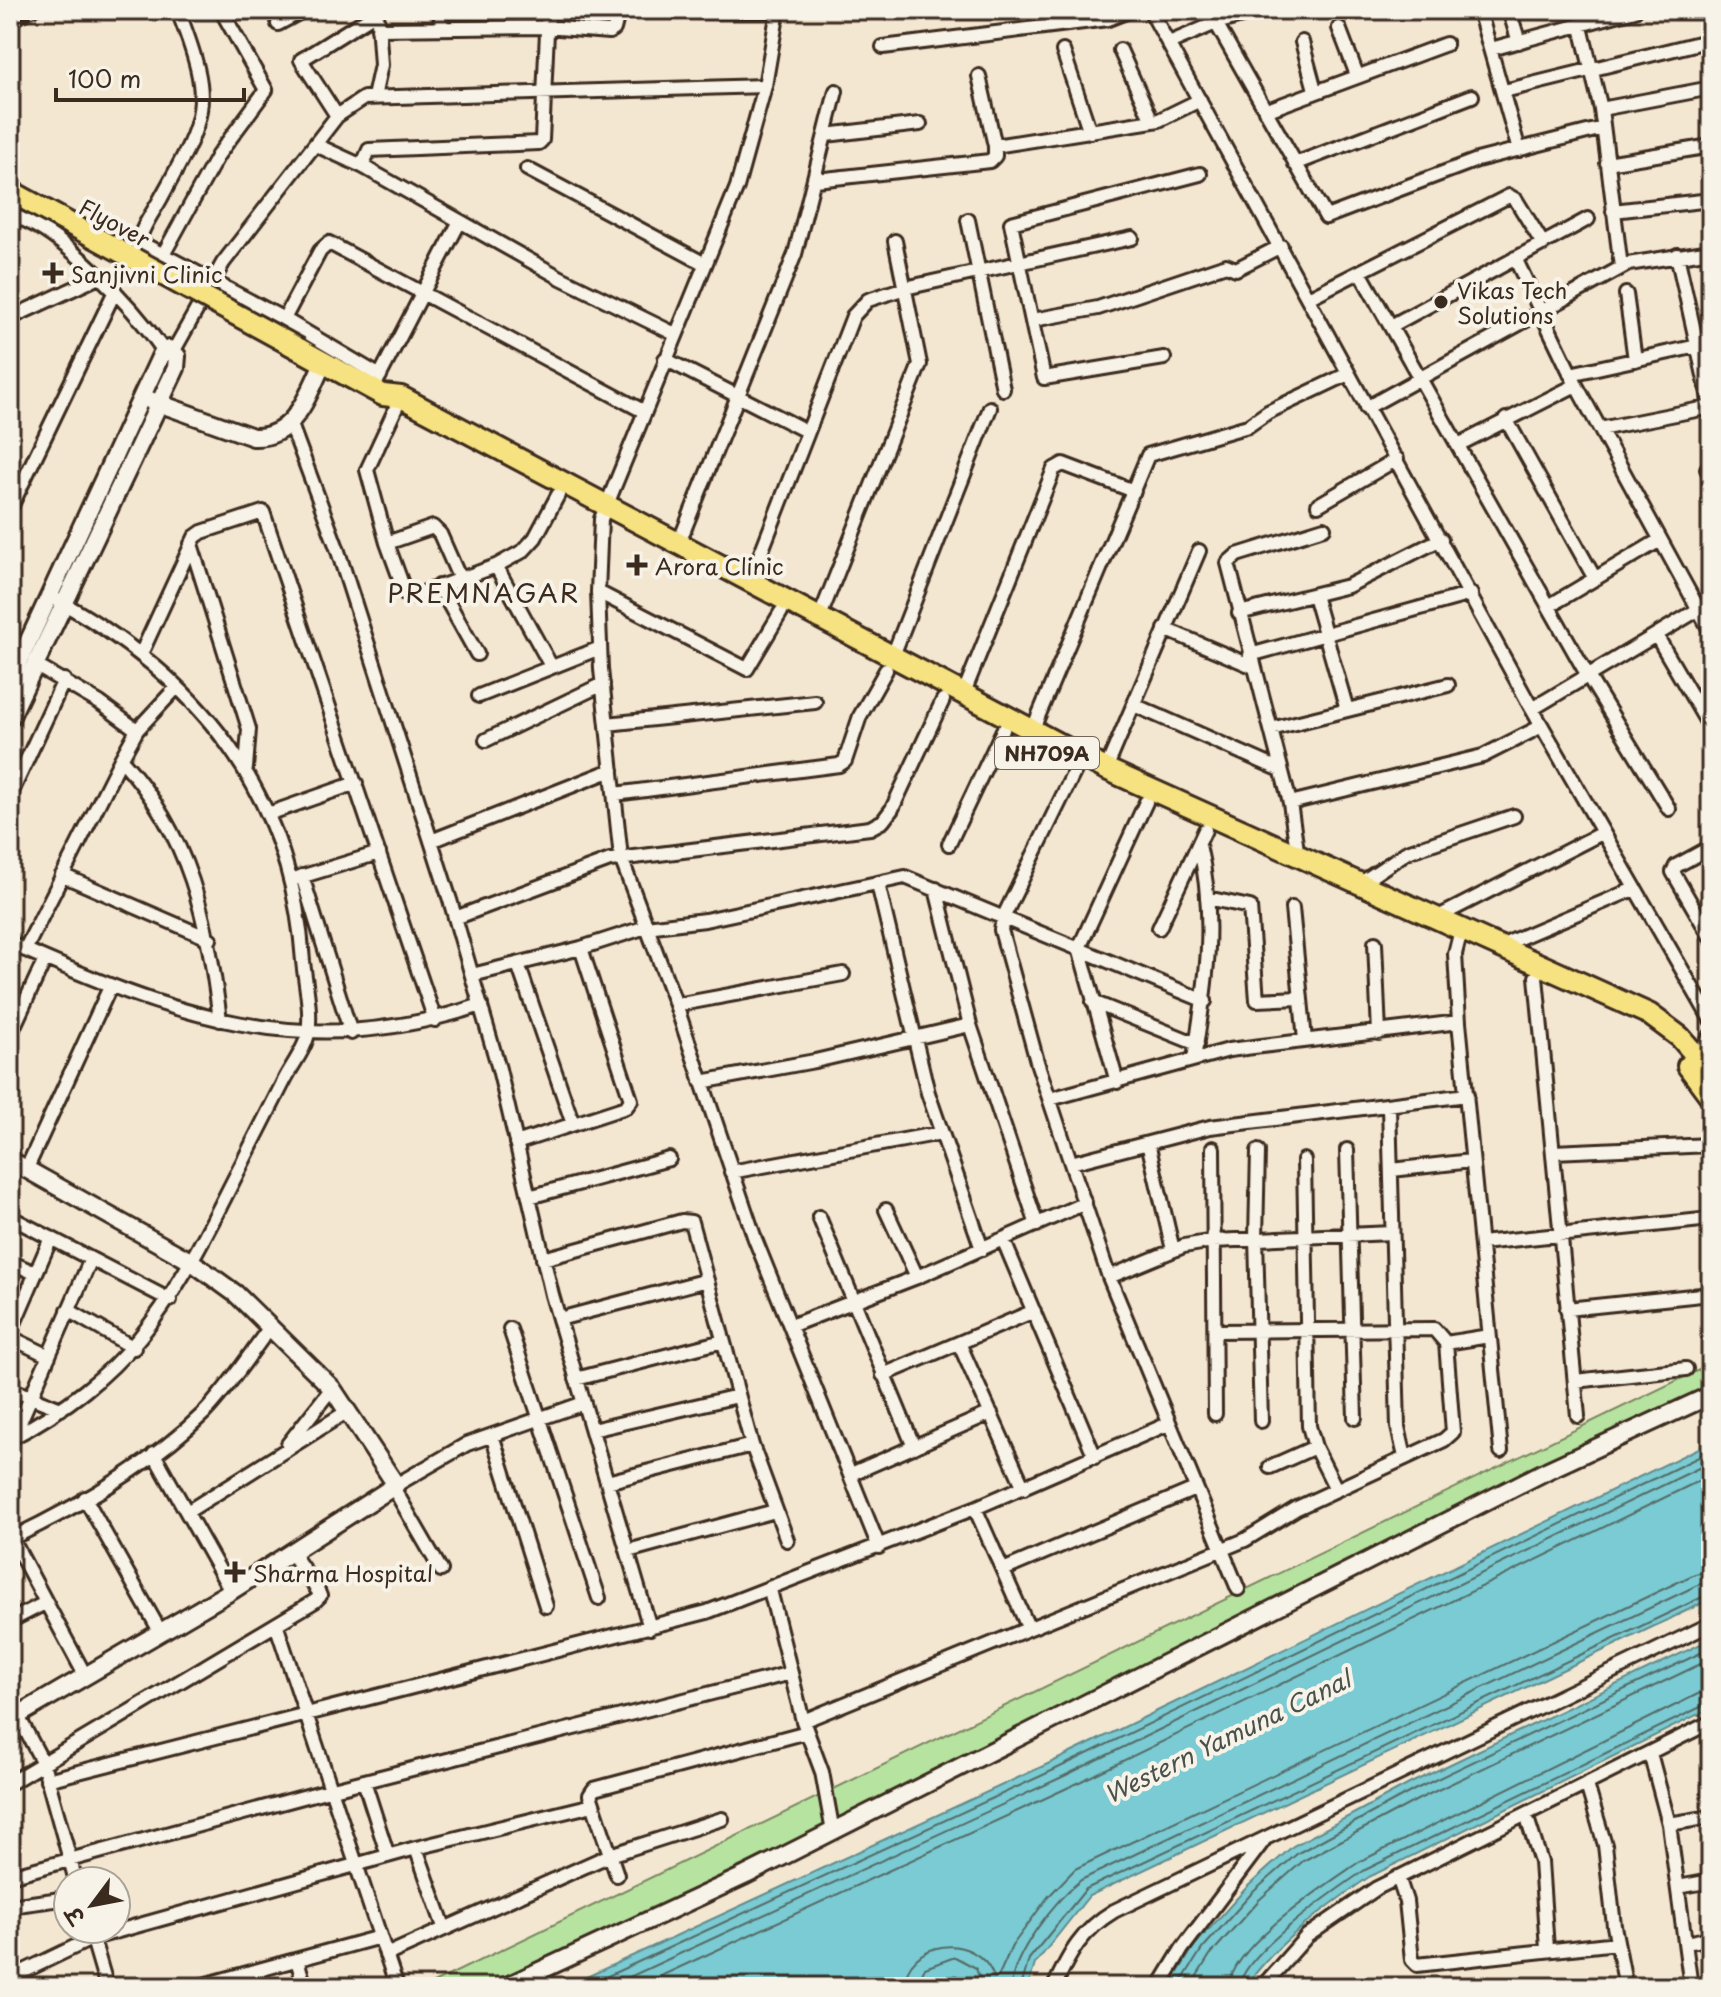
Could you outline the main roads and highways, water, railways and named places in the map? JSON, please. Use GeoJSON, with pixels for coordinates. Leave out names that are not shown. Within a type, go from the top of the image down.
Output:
{"type":"FeatureCollection","features":[{"type":"Feature","properties":{"kind":"highway","name":"Flyover"},"geometry":{"type":"LineString","coordinates":[[10,191],[299,349],[386,393]]}},
{"type":"Feature","properties":{"kind":"highway","name":"NH709A"},"geometry":{"type":"LineString","coordinates":[[386,393],[558,495],[678,545],[750,581],[819,619],[889,664]]}},
{"type":"Feature","properties":{"kind":"highway","name":"NH709A"},"geometry":{"type":"LineString","coordinates":[[386,393],[781,612],[953,697],[1032,731],[1202,838],[1459,936],[1498,947],[1649,1014],[1672,1030],[1707,1043],[1711,1073]]}},
{"type":"Feature","properties":{"kind":"highway","name":"NH709A"},"geometry":{"type":"LineString","coordinates":[[953,697],[1003,730],[1078,762],[1106,769],[1436,918],[1459,936],[1536,977],[1656,1034],[1687,1065],[1711,1097]]}},
{"type":"Feature","properties":{"kind":"water","name":"Western Yamuna Canal"},"geometry":{"type":"Polygon","coordinates":[[[1711,1442],[1711,1599],[1089,1896],[1035,1964],[1028,1987],[965,1987],[956,1975],[933,1987],[565,1987],[1052,1762],[1711,1442]]]}},
{"type":"Feature","properties":{"kind":"water"},"geometry":{"type":"Polygon","coordinates":[[[1711,1639],[1711,1708],[1369,1877],[1287,1940],[1245,1987],[1169,1987],[1195,1945],[1247,1887],[1293,1846],[1411,1783],[1711,1639]]]}},
{"type":"Feature","properties":{"kind":"railway"},"geometry":{"type":"LineString","coordinates":[[10,26],[42,10]]}},
{"type":"Feature","properties":{"kind":"place","name":"Sanjivni Clinic"},"geometry":{"type":"Point","coordinates":[53,273]}},
{"type":"Feature","properties":{"kind":"place","name":"Vikas Tech Solutions"},"geometry":{"type":"Point","coordinates":[1441,302]}},
{"type":"Feature","properties":{"kind":"place","name":"Arora Clinic"},"geometry":{"type":"Point","coordinates":[637,565]}},
{"type":"Feature","properties":{"kind":"place","name":"Sharma Hospital"},"geometry":{"type":"Point","coordinates":[235,1572]}},
{"type":"Feature","properties":{"kind":"district","name":"PREMNAGAR"},"geometry":{"type":"Point","coordinates":[484,592]}}]}
